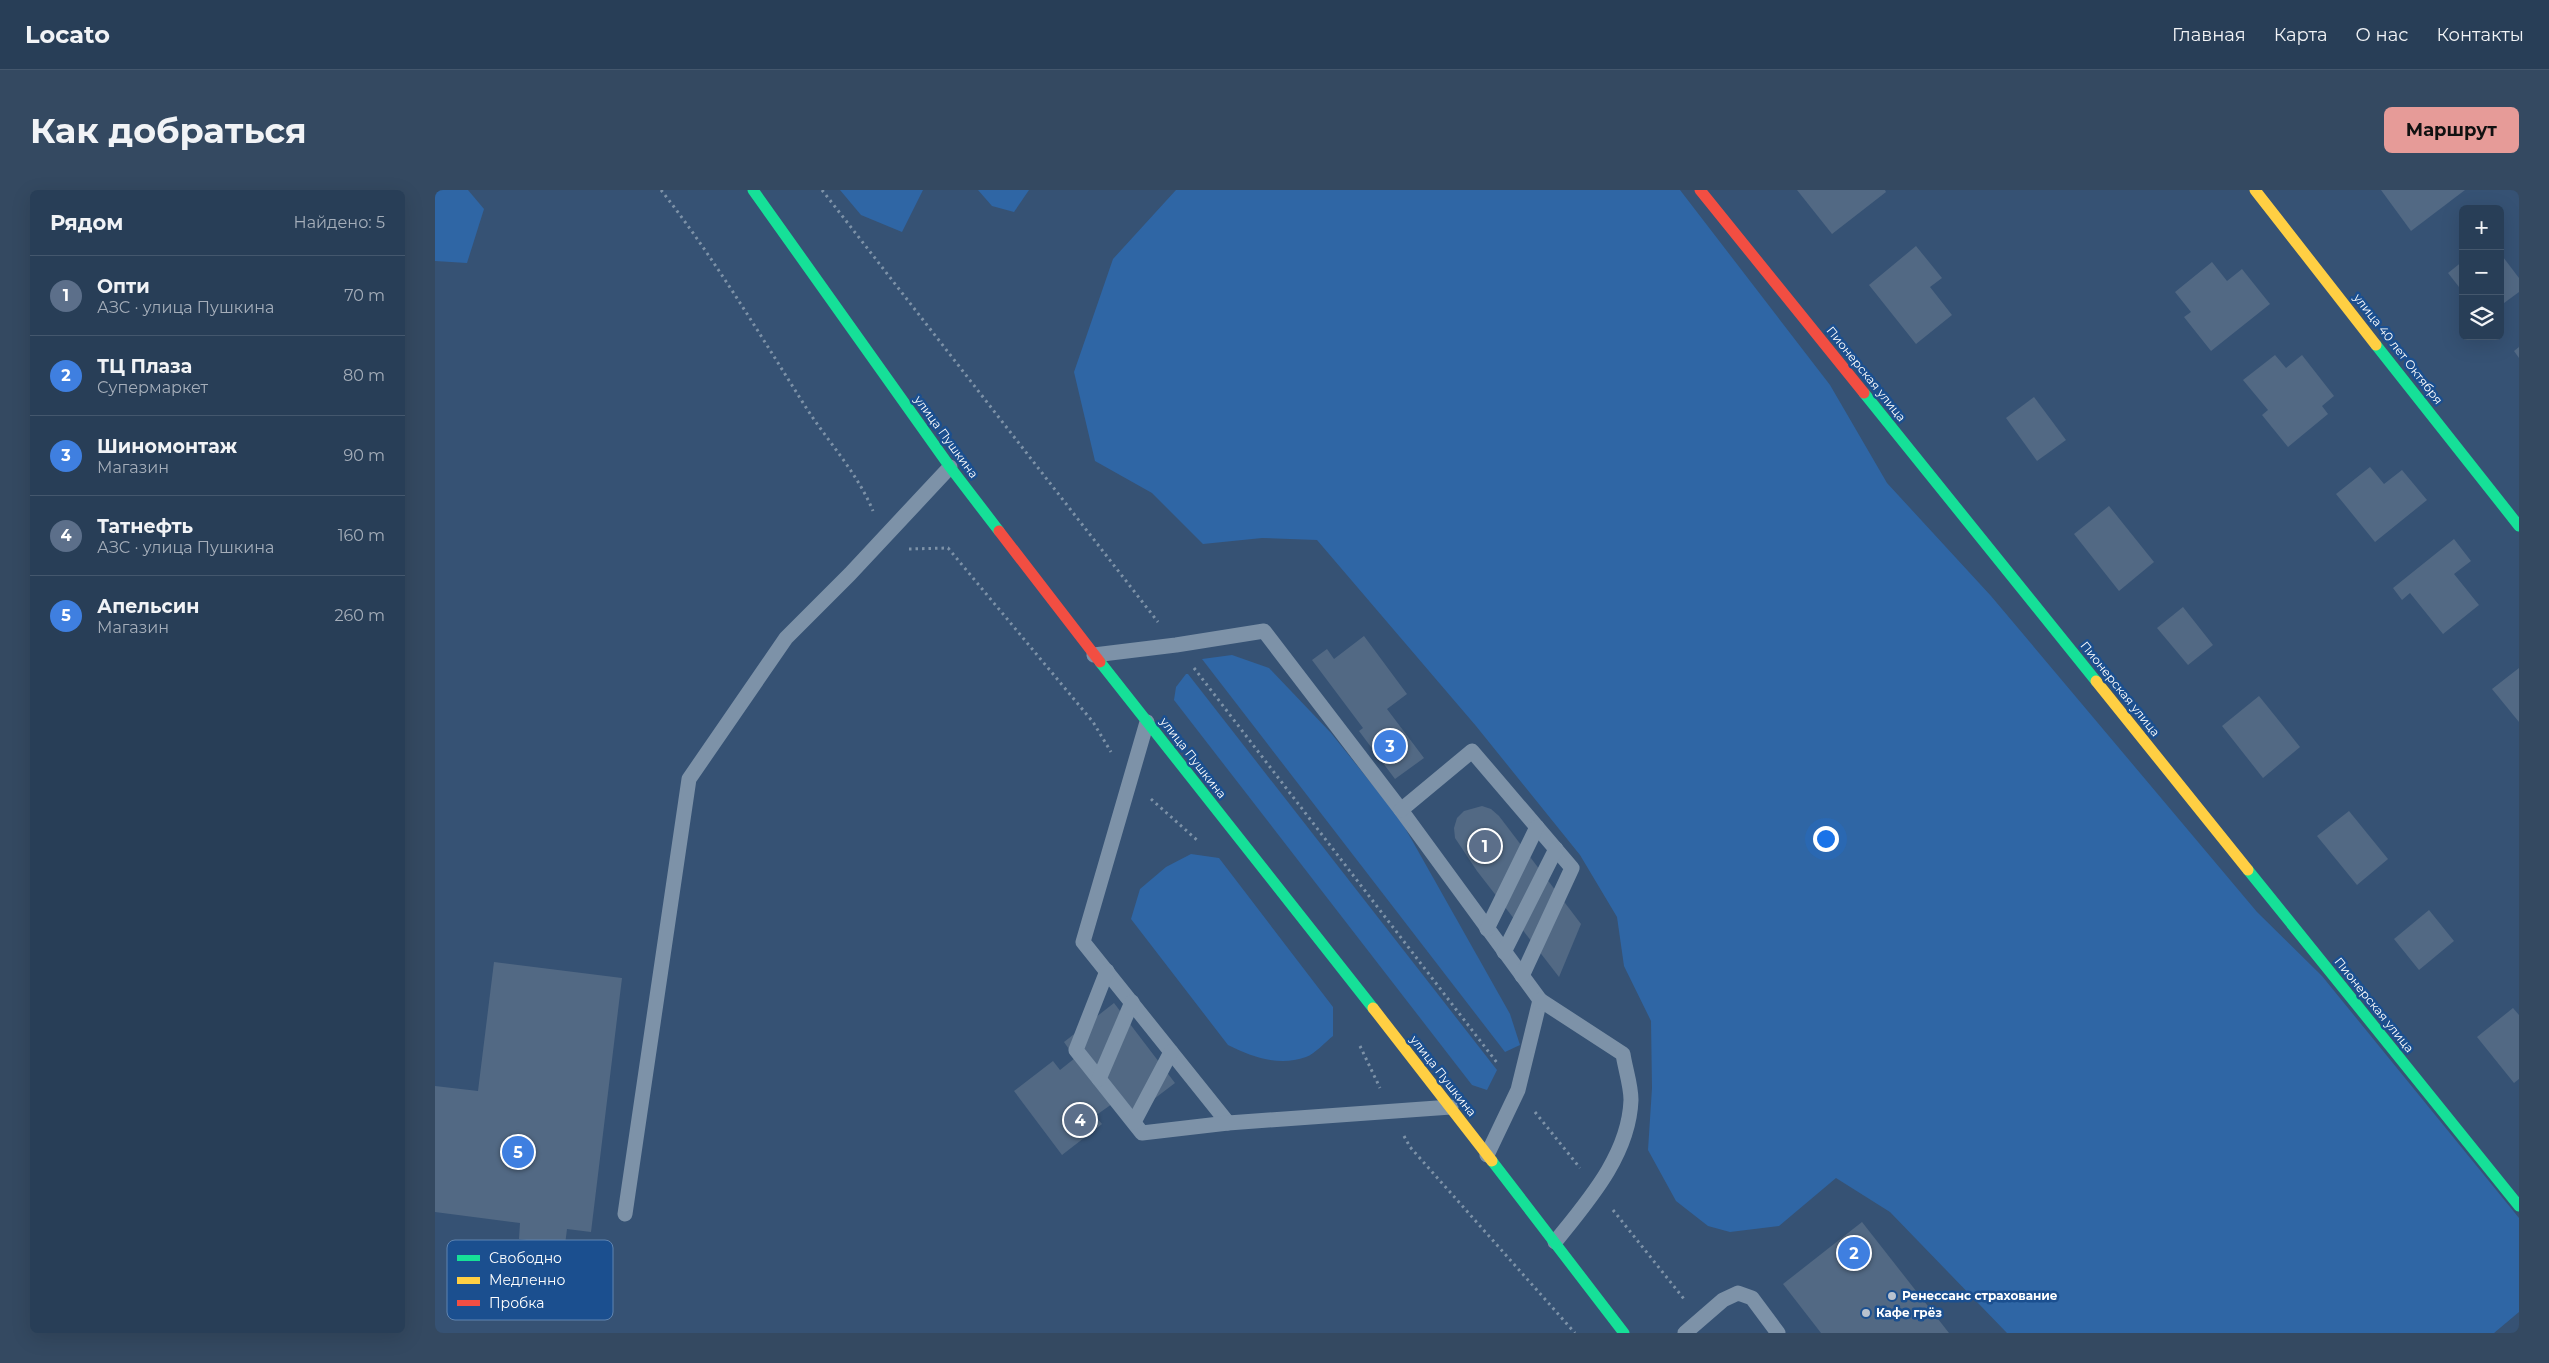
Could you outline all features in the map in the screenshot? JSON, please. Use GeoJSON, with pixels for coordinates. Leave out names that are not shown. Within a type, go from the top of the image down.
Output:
{"type":"FeatureCollection","features":[{"type":"Feature","properties":{"kind":"street","name":"улица Пушкина"},"geometry":{"type":"LineString","coordinates":[[753,190],[949,466],[1094,655],[1451,1107],[1624,1333]]}},
{"type":"Feature","properties":{"kind":"street","name":"Пионерская улица"},"geometry":{"type":"LineString","coordinates":[[1700,190],[2519,1206]]}},
{"type":"Feature","properties":{"kind":"street","name":"улица 40 лет Октября"},"geometry":{"type":"LineString","coordinates":[[2255,190],[2519,526]]}},
{"type":"Feature","properties":{"kind":"lane"},"geometry":{"type":"LineString","coordinates":[[625,1214],[689,779],[786,638],[884,538],[949,466]]}},
{"type":"Feature","properties":{"kind":"lane"},"geometry":{"type":"LineString","coordinates":[[1094,655],[1176,645],[1264,631],[1401,810],[1540,1000],[1623,1054],[1631,1099],[1625,1134],[1597,1190],[1555,1242]]}},
{"type":"Feature","properties":{"kind":"lane"},"geometry":{"type":"LineString","coordinates":[[1147,722],[1083,942],[1228,1123]]}},
{"type":"Feature","properties":{"kind":"lane"},"geometry":{"type":"LineString","coordinates":[[1401,810],[1472,751],[1573,868],[1522,976]]}},
{"type":"Feature","properties":{"kind":"lane"},"geometry":{"type":"LineString","coordinates":[[1487,929],[1537,827]]}},
{"type":"Feature","properties":{"kind":"lane"},"geometry":{"type":"LineString","coordinates":[[1505,952],[1556,849]]}},
{"type":"Feature","properties":{"kind":"lane"},"geometry":{"type":"LineString","coordinates":[[1107,971],[1076,1050],[1142,1133],[1228,1123],[1451,1107]]}},
{"type":"Feature","properties":{"kind":"lane"},"geometry":{"type":"LineString","coordinates":[[1487,1155],[1518,1090],[1540,1000]]}},
{"type":"Feature","properties":{"kind":"lane"},"geometry":{"type":"LineString","coordinates":[[1099,1079],[1132,1002]]}},
{"type":"Feature","properties":{"kind":"lane"},"geometry":{"type":"LineString","coordinates":[[1134,1122],[1171,1052]]}},
{"type":"Feature","properties":{"kind":"lane"},"geometry":{"type":"LineString","coordinates":[[1685,1333],[1723,1300],[1738,1293],[1752,1298],[1778,1333]]}},
{"type":"Feature","properties":{"kind":"path"},"geometry":{"type":"LineString","coordinates":[[661,190],[688,224],[816,422],[866,494],[884,538],[903,549],[948,548],[1093,722],[1130,780],[1199,842]]}},
{"type":"Feature","properties":{"kind":"path"},"geometry":{"type":"LineString","coordinates":[[822,190],[1176,645],[1518,1090],[1700,1320]]}},
{"type":"Feature","properties":{"kind":"path"},"geometry":{"type":"LineString","coordinates":[[1358,1041],[1391,1112],[1410,1147],[1575,1333]]}},
{"type":"Feature","properties":{"kind":"shaded area"},"geometry":{"type":"Polygon","coordinates":[[[435,190],[468,190],[484,209],[467,263],[435,261],[435,190]]]}},
{"type":"Feature","properties":{"kind":"shaded area"},"geometry":{"type":"Polygon","coordinates":[[[840,190],[923,190],[902,232],[861,215],[840,190]]]}},
{"type":"Feature","properties":{"kind":"shaded area"},"geometry":{"type":"Polygon","coordinates":[[[978,190],[1029,190],[1014,212],[992,206],[978,190]]]}},
{"type":"Feature","properties":{"kind":"shaded area"},"geometry":{"type":"Polygon","coordinates":[[[1176,190],[1680,190],[1830,385],[1887,483],[1991,596],[2257,912],[2322,976],[2519,1218],[2519,1312],[2494,1333],[2007,1333],[1890,1212],[1836,1178],[1779,1226],[1730,1232],[1708,1226],[1676,1201],[1648,1150],[1652,1088],[1651,1021],[1624,966],[1617,917],[1580,855],[1476,726],[1317,540],[1262,538],[1203,544],[1152,493],[1095,461],[1074,372],[1113,259],[1176,190]]]}},
{"type":"Feature","properties":{"kind":"shaded area"},"geometry":{"type":"Polygon","coordinates":[[[1232,655],[1269,668],[1331,733],[1400,819],[1510,1014],[1520,1045],[1505,1052],[1202,659],[1232,655]]]}},
{"type":"Feature","properties":{"kind":"shaded area"},"geometry":{"type":"Polygon","coordinates":[[[1188,674],[1497,1070],[1487,1090],[1472,1085],[1174,700],[1176,687],[1188,674]]]}},
{"type":"Feature","properties":{"kind":"shaded area"},"geometry":{"type":"Polygon","coordinates":[[[1191,854],[1219,858],[1333,1007],[1333,1036],[1306,1057],[1296,1060],[1276,1061],[1256,1057],[1228,1045],[1131,919],[1140,889],[1166,867],[1191,854]]]}},
{"type":"Feature","properties":{"kind":"building"},"geometry":{"type":"Polygon","coordinates":[[[1797,190],[1885,190],[1886,192],[1832,234],[1797,190]]]}},
{"type":"Feature","properties":{"kind":"building"},"geometry":{"type":"Polygon","coordinates":[[[2381,190],[2465,190],[2411,231],[2381,190]]]}},
{"type":"Feature","properties":{"kind":"building"},"geometry":{"type":"Polygon","coordinates":[[[1916,246],[1942,278],[1930,287],[1952,315],[1916,344],[1869,285],[1916,246]]]}},
{"type":"Feature","properties":{"kind":"building"},"geometry":{"type":"Polygon","coordinates":[[[2504,258],[2519,278],[2519,292],[2504,303],[2504,258]]]}},
{"type":"Feature","properties":{"kind":"building"},"geometry":{"type":"Polygon","coordinates":[[[2212,262],[2227,281],[2242,269],[2270,304],[2211,351],[2184,317],[2191,312],[2175,292],[2212,262]]]}},
{"type":"Feature","properties":{"kind":"building"},"geometry":{"type":"Polygon","coordinates":[[[2459,264],[2459,287],[2448,273],[2459,264]]]}},
{"type":"Feature","properties":{"kind":"building"},"geometry":{"type":"Polygon","coordinates":[[[2519,347],[2519,358],[2514,351],[2519,347]]]}},
{"type":"Feature","properties":{"kind":"building"},"geometry":{"type":"Polygon","coordinates":[[[2275,355],[2286,368],[2302,355],[2334,396],[2322,406],[2328,414],[2288,447],[2262,415],[2268,410],[2243,380],[2275,355]]]}},
{"type":"Feature","properties":{"kind":"building"},"geometry":{"type":"Polygon","coordinates":[[[2034,397],[2066,440],[2037,461],[2006,418],[2034,397]]]}},
{"type":"Feature","properties":{"kind":"building"},"geometry":{"type":"Polygon","coordinates":[[[2370,467],[2384,484],[2402,470],[2427,500],[2375,542],[2336,494],[2370,467]]]}},
{"type":"Feature","properties":{"kind":"building"},"geometry":{"type":"Polygon","coordinates":[[[2109,506],[2154,562],[2119,591],[2074,534],[2109,506]]]}},
{"type":"Feature","properties":{"kind":"building"},"geometry":{"type":"Polygon","coordinates":[[[2454,539],[2471,561],[2454,574],[2479,605],[2443,634],[2410,593],[2402,600],[2393,588],[2454,539]]]}},
{"type":"Feature","properties":{"kind":"building"},"geometry":{"type":"Polygon","coordinates":[[[2183,607],[2213,645],[2188,665],[2157,628],[2183,607]]]}},
{"type":"Feature","properties":{"kind":"building"},"geometry":{"type":"Polygon","coordinates":[[[1364,636],[1407,694],[1387,709],[1424,758],[1395,779],[1359,731],[1363,728],[1312,660],[1327,649],[1334,659],[1364,636]]]}},
{"type":"Feature","properties":{"kind":"building"},"geometry":{"type":"Polygon","coordinates":[[[2519,668],[2519,722],[2492,689],[2519,668]]]}},
{"type":"Feature","properties":{"kind":"building"},"geometry":{"type":"Polygon","coordinates":[[[2259,696],[2300,747],[2263,778],[2222,726],[2259,696]]]}},
{"type":"Feature","properties":{"kind":"building"},"geometry":{"type":"Polygon","coordinates":[[[1482,806],[1491,809],[1499,816],[1581,924],[1559,977],[1477,871],[1455,838],[1454,828],[1457,818],[1464,811],[1482,806]]]}},
{"type":"Feature","properties":{"kind":"building"},"geometry":{"type":"Polygon","coordinates":[[[2349,811],[2388,859],[2357,885],[2317,836],[2349,811]]]}},
{"type":"Feature","properties":{"kind":"building"},"geometry":{"type":"Polygon","coordinates":[[[2429,910],[2454,941],[2419,970],[2394,939],[2429,910]]]}},
{"type":"Feature","properties":{"kind":"building"},"geometry":{"type":"Polygon","coordinates":[[[494,962],[622,978],[591,1232],[567,1229],[566,1240],[527,1240],[519,1239],[520,1223],[435,1212],[435,1086],[478,1091],[494,962]]]}},
{"type":"Feature","properties":{"kind":"building"},"geometry":{"type":"Polygon","coordinates":[[[1114,1003],[1175,1083],[1125,1121],[1112,1104],[1095,1116],[1102,1124],[1062,1155],[1014,1091],[1053,1061],[1060,1070],[1075,1058],[1064,1042],[1114,1003]]]}},
{"type":"Feature","properties":{"kind":"building"},"geometry":{"type":"Polygon","coordinates":[[[2513,1008],[2519,1015],[2519,1079],[2514,1083],[2477,1037],[2513,1008]]]}},
{"type":"Feature","properties":{"kind":"building"},"geometry":{"type":"Polygon","coordinates":[[[1862,1222],[1949,1333],[1821,1333],[1783,1284],[1862,1222]]]}},
{"type":"Feature","properties":{"kind":"traffic: fast"},"geometry":{"type":"LineString","coordinates":[[753,190],[950,467],[999,531]]}},
{"type":"Feature","properties":{"kind":"traffic: fast"},"geometry":{"type":"LineString","coordinates":[[2376,345],[2519,526]]}},
{"type":"Feature","properties":{"kind":"traffic: fast"},"geometry":{"type":"LineString","coordinates":[[1864,393],[2096,681]]}},
{"type":"Feature","properties":{"kind":"traffic: fast"},"geometry":{"type":"LineString","coordinates":[[1100,662],[1373,1008]]}},
{"type":"Feature","properties":{"kind":"traffic: fast"},"geometry":{"type":"LineString","coordinates":[[2248,870],[2519,1206]]}},
{"type":"Feature","properties":{"kind":"traffic: fast"},"geometry":{"type":"LineString","coordinates":[[1492,1161],[1624,1333]]}},
{"type":"Feature","properties":{"kind":"traffic: slow"},"geometry":{"type":"LineString","coordinates":[[2255,190],[2376,345]]}},
{"type":"Feature","properties":{"kind":"traffic: slow"},"geometry":{"type":"LineString","coordinates":[[2096,681],[2248,870]]}},
{"type":"Feature","properties":{"kind":"traffic: slow"},"geometry":{"type":"LineString","coordinates":[[1373,1008],[1492,1161]]}},
{"type":"Feature","properties":{"kind":"traffic: jam"},"geometry":{"type":"LineString","coordinates":[[1700,190],[1864,393]]}},
{"type":"Feature","properties":{"kind":"traffic: jam"},"geometry":{"type":"LineString","coordinates":[[999,531],[1100,662]]}},
{"type":"Feature","properties":{"kind":"place","name":"Шиномонтаж"},"geometry":{"type":"Point","coordinates":[1390,746]}},
{"type":"Feature","properties":{"kind":"place","name":"Опти"},"geometry":{"type":"Point","coordinates":[1485,846]}},
{"type":"Feature","properties":{"kind":"place","name":"Татнефть"},"geometry":{"type":"Point","coordinates":[1080,1120]}},
{"type":"Feature","properties":{"kind":"place","name":"Апельсин"},"geometry":{"type":"Point","coordinates":[518,1152]}},
{"type":"Feature","properties":{"kind":"place","name":"ТЦ Плаза"},"geometry":{"type":"Point","coordinates":[1854,1253]}},
{"type":"Feature","properties":{"kind":"place","name":"Ренессанс страхование"},"geometry":{"type":"Point","coordinates":[1892,1296]}},
{"type":"Feature","properties":{"kind":"place","name":"Кафе грёз"},"geometry":{"type":"Point","coordinates":[1866,1313]}}]}
